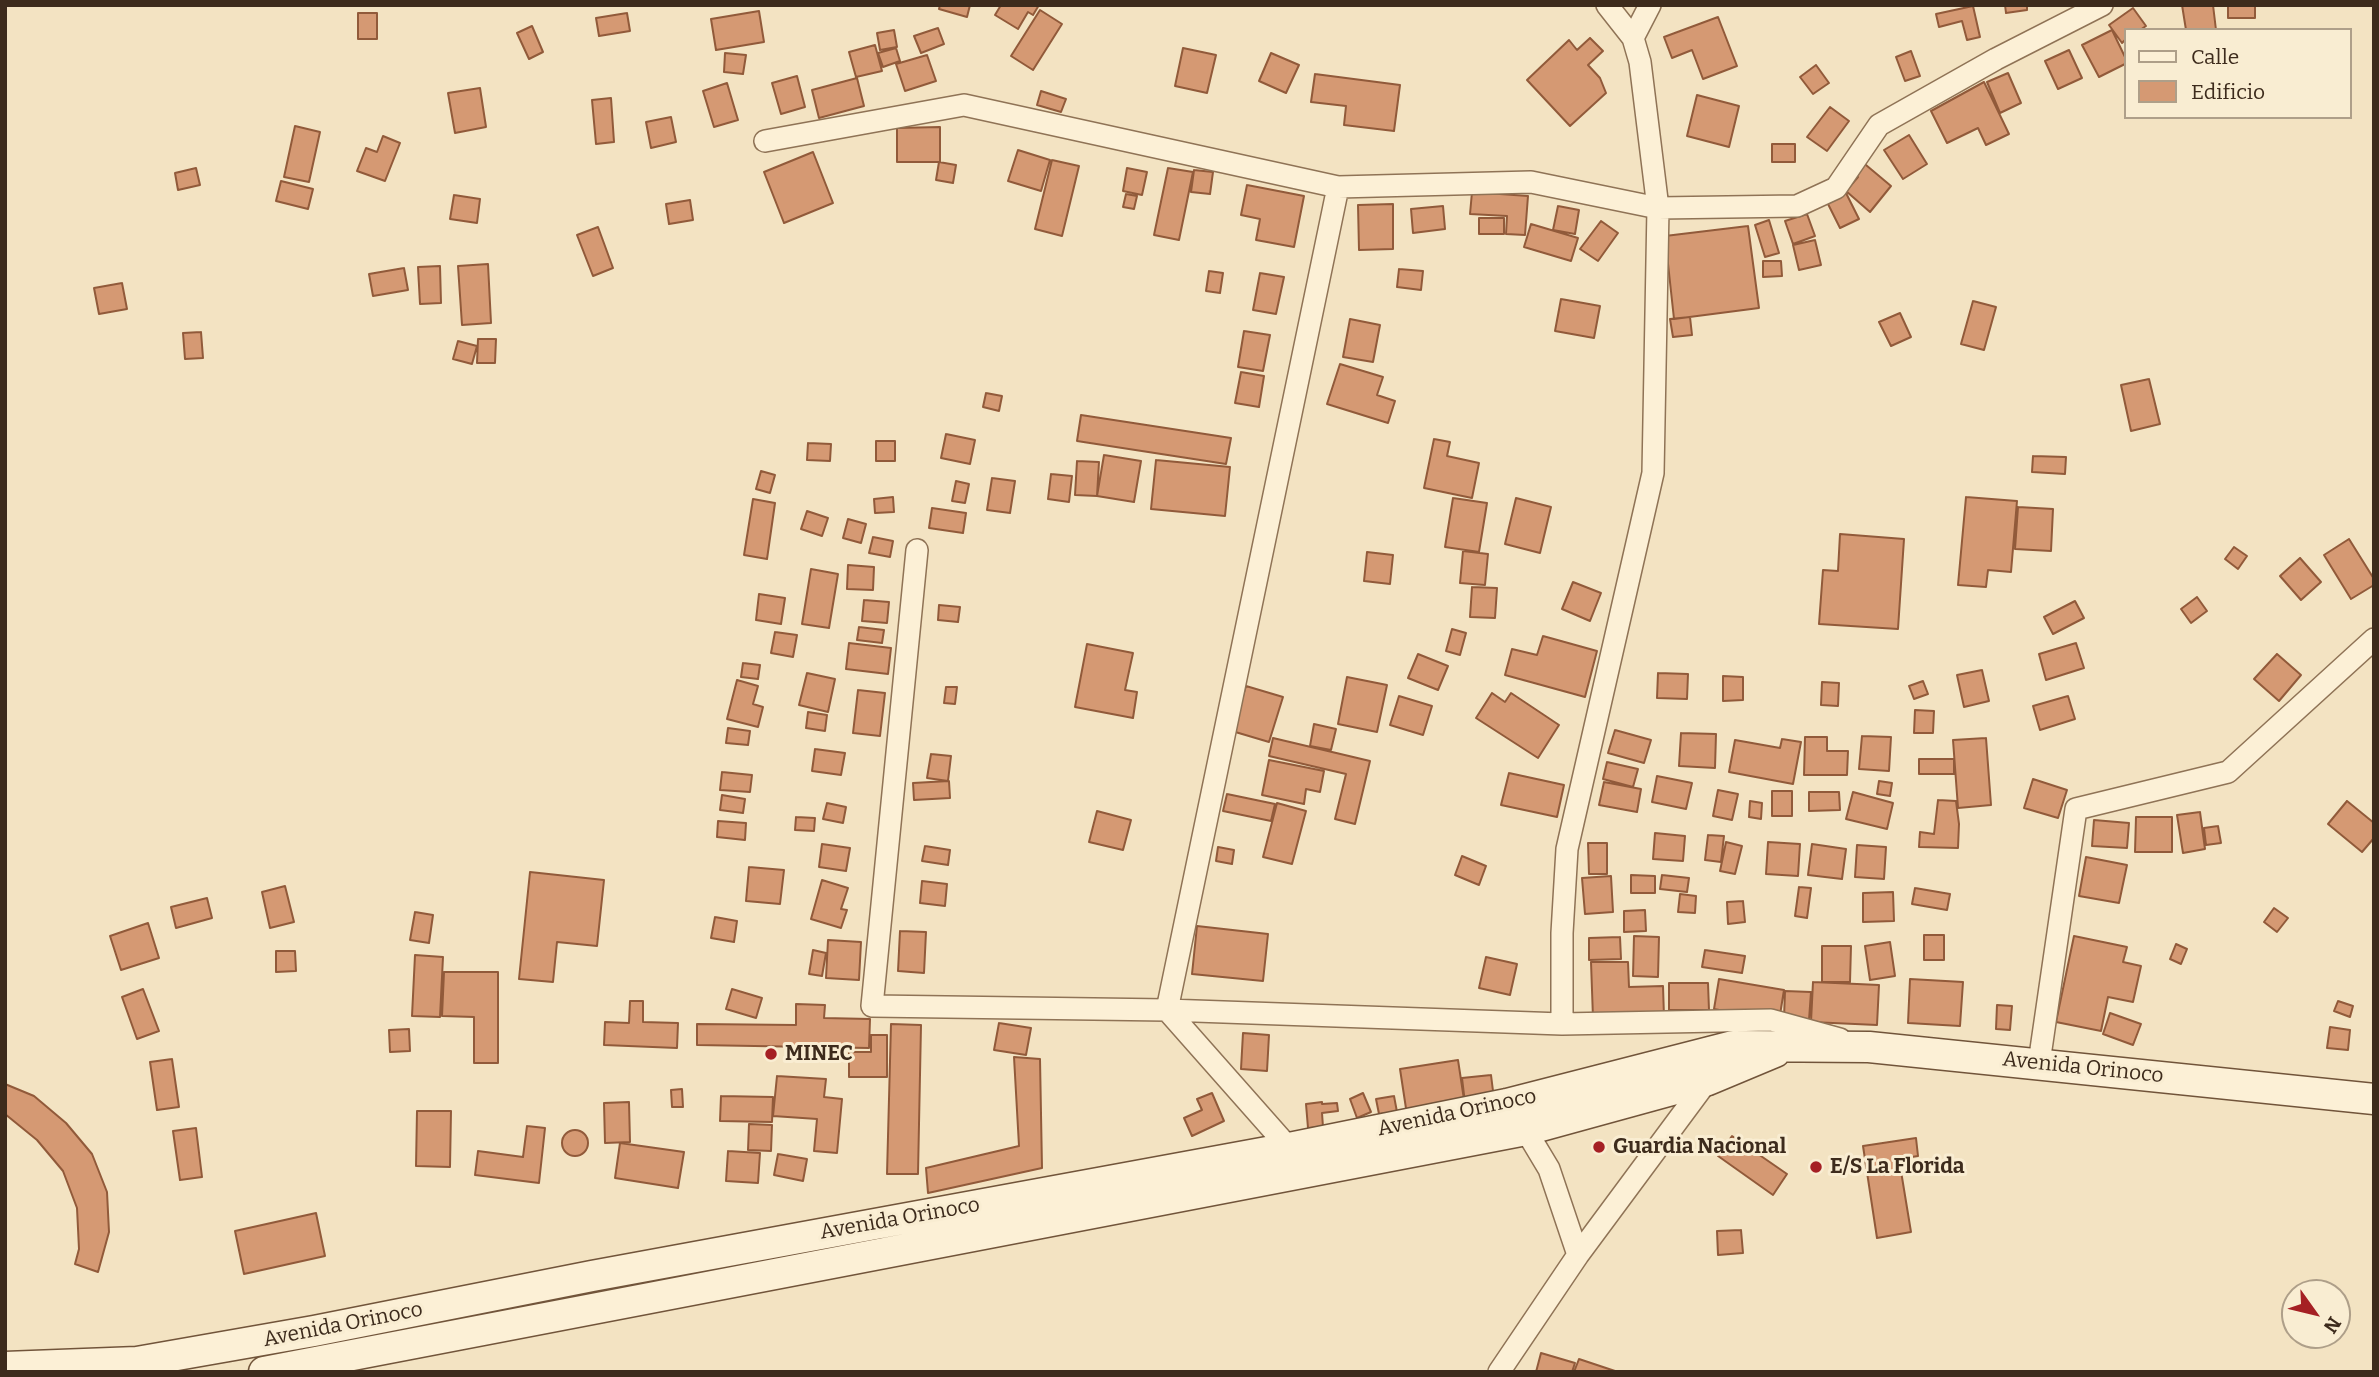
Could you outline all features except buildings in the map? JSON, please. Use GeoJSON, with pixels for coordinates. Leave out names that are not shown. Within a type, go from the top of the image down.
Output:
{"type":"FeatureCollection","features":[{"type":"Feature","properties":{"kind":"street"},"geometry":{"type":"LineString","coordinates":[[1562,1024],[1562,933],[1567,849],[1653,472],[1658,208],[1640,62],[1633,38],[1607,5]]}},
{"type":"Feature","properties":{"kind":"street"},"geometry":{"type":"LineString","coordinates":[[1633,38],[1650,5]]}},
{"type":"Feature","properties":{"kind":"street"},"geometry":{"type":"LineString","coordinates":[[765,141],[964,105],[1338,187],[1531,182],[1658,208],[1797,206],[1836,188],[1879,125],[1996,59],[2102,5]]}},
{"type":"Feature","properties":{"kind":"street"},"geometry":{"type":"LineString","coordinates":[[1167,1010],[1338,187]]}},
{"type":"Feature","properties":{"kind":"street"},"geometry":{"type":"LineString","coordinates":[[917,550],[872,1006],[1167,1010],[1562,1024],[1771,1020],[1869,1047]]}},
{"type":"Feature","properties":{"kind":"street"},"geometry":{"type":"LineString","coordinates":[[2039,1063],[2076,808],[2228,772],[2374,639]]}},
{"type":"Feature","properties":{"kind":"street"},"geometry":{"type":"LineString","coordinates":[[1167,1010],[1289,1148]]}},
{"type":"Feature","properties":{"kind":"street"},"geometry":{"type":"LineString","coordinates":[[1499,1372],[1577,1255],[1733,1046]]}},
{"type":"Feature","properties":{"kind":"street","name":"Avenida Orinoco"},"geometry":{"type":"LineString","coordinates":[[5,1367],[137,1362],[314,1331],[646,1266],[1289,1148],[1507,1104],[1733,1046],[1869,1047],[2374,1099]]}},
{"type":"Feature","properties":{"kind":"street","name":"Avenida Orinoco"},"geometry":{"type":"LineString","coordinates":[[264,1372],[336,1365],[1526,1130],[1708,1080],[1791,1046]]}},
{"type":"Feature","properties":{"kind":"street"},"geometry":{"type":"LineString","coordinates":[[1507,1104],[1549,1169],[1577,1255]]}},
{"type":"Feature","properties":{"kind":"place","name":"MINEC"},"geometry":{"type":"Point","coordinates":[771,1054]}},
{"type":"Feature","properties":{"kind":"place","name":"Guardia Nacional"},"geometry":{"type":"Point","coordinates":[1599,1147]}},
{"type":"Feature","properties":{"kind":"place","name":"E/S La Florida"},"geometry":{"type":"Point","coordinates":[1816,1167]}}]}
